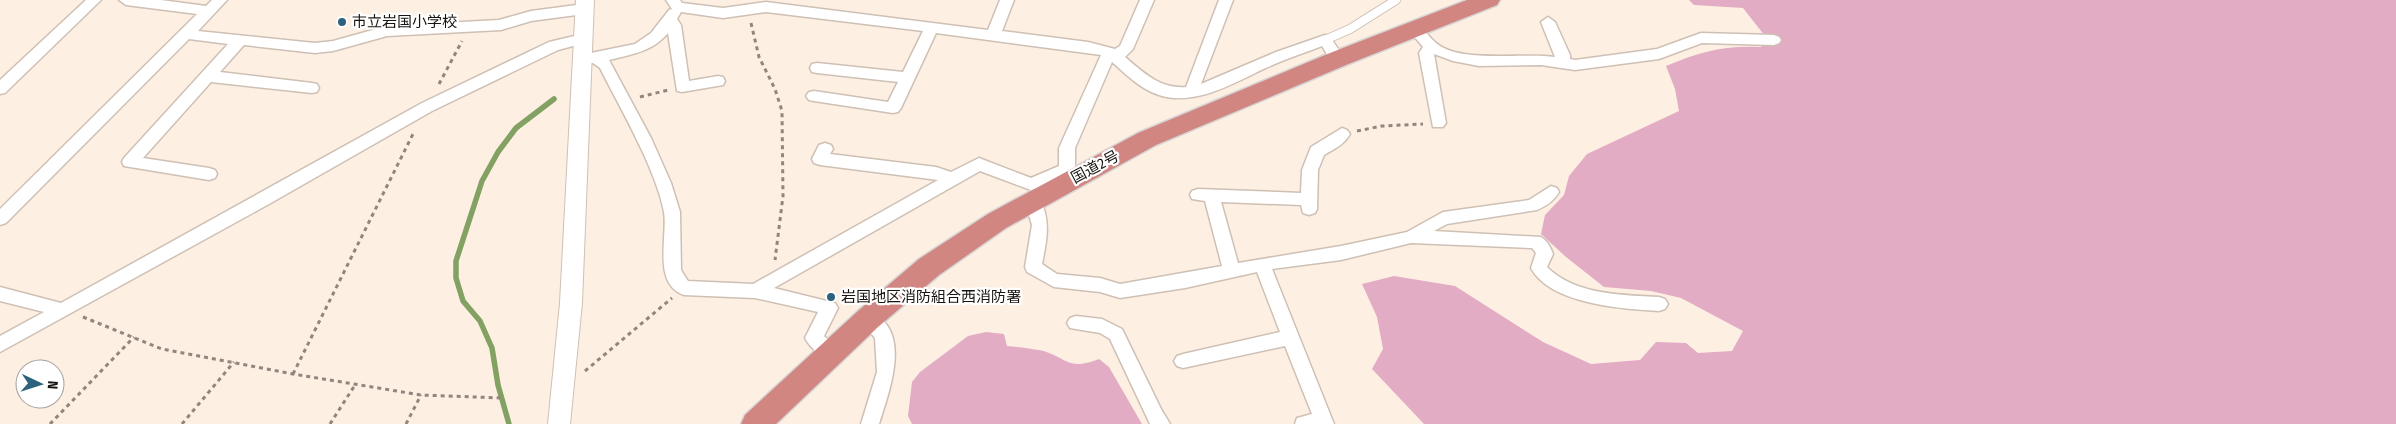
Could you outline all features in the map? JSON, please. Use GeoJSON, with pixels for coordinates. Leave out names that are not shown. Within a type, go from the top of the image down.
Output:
{"type":"FeatureCollection","features":[{"type":"Feature","properties":{"kind":"highway","name":"国道2号"},"geometry":{"type":"LineString","coordinates":[[756,424],[868,319],[929,267],[997,221],[1033,201],[1069,174],[1147,139],[1332,50],[1424,38],[1490,0]]}},
{"type":"Feature","properties":{"kind":"street"},"geometry":{"type":"LineString","coordinates":[[0,89],[94,0]]}},
{"type":"Feature","properties":{"kind":"street"},"geometry":{"type":"LineString","coordinates":[[126,0],[208,12]]}},
{"type":"Feature","properties":{"kind":"street"},"geometry":{"type":"LineString","coordinates":[[0,219],[220,0]]}},
{"type":"Feature","properties":{"kind":"street"},"geometry":{"type":"LineString","coordinates":[[993,35],[1007,0]]}},
{"type":"Feature","properties":{"kind":"street"},"geometry":{"type":"LineString","coordinates":[[755,291],[978,164],[1031,184],[1069,174],[1067,148],[1105,60],[1113,54],[1126,49],[1147,0]]}},
{"type":"Feature","properties":{"kind":"street"},"geometry":{"type":"LineString","coordinates":[[1194,91],[1193,85],[1226,0]]}},
{"type":"Feature","properties":{"kind":"street"},"geometry":{"type":"LineString","coordinates":[[588,59],[644,47],[655,38],[670,20],[676,3],[723,13],[766,6],[1088,47],[1113,54],[1152,85],[1163,91],[1176,94],[1212,86],[1276,57],[1332,50]]}},
{"type":"Feature","properties":{"kind":"street"},"geometry":{"type":"LineString","coordinates":[[184,34],[315,48],[333,46],[387,31],[501,26],[515,19],[584,4],[582,40],[588,59],[571,303],[559,424]]}},
{"type":"Feature","properties":{"kind":"street"},"geometry":{"type":"LineString","coordinates":[[670,20],[674,25],[682,87],[718,80]]}},
{"type":"Feature","properties":{"kind":"street"},"geometry":{"type":"LineString","coordinates":[[1548,22],[1563,55],[1562,63]]}},
{"type":"Feature","properties":{"kind":"street"},"geometry":{"type":"LineString","coordinates":[[814,96],[893,108],[932,27]]}},
{"type":"Feature","properties":{"kind":"street"},"geometry":{"type":"LineString","coordinates":[[1424,38],[1453,56],[1479,61],[1531,60],[1588,64],[1659,54],[1701,38],[1774,40]]}},
{"type":"Feature","properties":{"kind":"street"},"geometry":{"type":"LineString","coordinates":[[1424,38],[1438,123]]}},
{"type":"Feature","properties":{"kind":"street"},"geometry":{"type":"LineString","coordinates":[[209,174],[130,162],[240,40]]}},
{"type":"Feature","properties":{"kind":"street"},"geometry":{"type":"LineString","coordinates":[[0,345],[427,107],[554,46],[582,40]]}},
{"type":"Feature","properties":{"kind":"street"},"geometry":{"type":"LineString","coordinates":[[588,59],[606,65],[647,147],[672,212],[673,270],[676,280],[684,288],[755,291],[829,308],[814,338],[831,353]]}},
{"type":"Feature","properties":{"kind":"street"},"geometry":{"type":"LineString","coordinates":[[818,68],[908,78]]}},
{"type":"Feature","properties":{"kind":"street"},"geometry":{"type":"LineString","coordinates":[[208,76],[312,88]]}},
{"type":"Feature","properties":{"kind":"street"},"geometry":{"type":"LineString","coordinates":[[1232,270],[1213,205],[1206,196],[1308,204],[1310,170],[1317,151],[1338,139],[1342,134]]}},
{"type":"Feature","properties":{"kind":"street"},"geometry":{"type":"LineString","coordinates":[[825,149],[820,159],[936,173],[952,179]]}},
{"type":"Feature","properties":{"kind":"street"},"geometry":{"type":"LineString","coordinates":[[1411,237],[1443,218],[1531,206],[1541,202],[1551,192]]}},
{"type":"Feature","properties":{"kind":"street"},"geometry":{"type":"LineString","coordinates":[[1033,201],[1039,211],[1041,220],[1034,267],[1054,280],[1100,285],[1120,291],[1262,264],[1341,253],[1411,237],[1535,242],[1542,246],[1545,254],[1539,261],[1539,268],[1543,275],[1570,289],[1602,300],[1659,304]]}},
{"type":"Feature","properties":{"kind":"street"},"geometry":{"type":"LineString","coordinates":[[1262,264],[1324,422],[1304,424]]}},
{"type":"Feature","properties":{"kind":"street"},"geometry":{"type":"LineString","coordinates":[[0,294],[62,310]]}},
{"type":"Feature","properties":{"kind":"street"},"geometry":{"type":"LineString","coordinates":[[868,319],[884,335],[886,372],[870,424]]}},
{"type":"Feature","properties":{"kind":"street"},"geometry":{"type":"LineString","coordinates":[[1076,323],[1102,326],[1116,334],[1154,415],[1161,424]]}},
{"type":"Feature","properties":{"kind":"street"},"geometry":{"type":"LineString","coordinates":[[1183,361],[1291,337]]}},
{"type":"Feature","properties":{"kind":"lane"},"geometry":{"type":"LineString","coordinates":[[1332,50],[1350,28],[1396,0]]}},
{"type":"Feature","properties":{"kind":"path"},"geometry":{"type":"LineString","coordinates":[[748,10],[759,57],[776,89],[782,111],[783,196],[775,263]]}},
{"type":"Feature","properties":{"kind":"path"},"geometry":{"type":"LineString","coordinates":[[293,374],[427,107],[470,27]]}},
{"type":"Feature","properties":{"kind":"path"},"geometry":{"type":"LineString","coordinates":[[625,102],[682,87]]}},
{"type":"Feature","properties":{"kind":"path"},"geometry":{"type":"LineString","coordinates":[[1342,134],[1382,126],[1438,123]]}},
{"type":"Feature","properties":{"kind":"path"},"geometry":{"type":"LineString","coordinates":[[563,389],[684,288]]}},
{"type":"Feature","properties":{"kind":"path"},"geometry":{"type":"LineString","coordinates":[[62,310],[162,349],[293,374],[421,395],[502,398]]}},
{"type":"Feature","properties":{"kind":"path"},"geometry":{"type":"LineString","coordinates":[[50,424],[134,337]]}},
{"type":"Feature","properties":{"kind":"path"},"geometry":{"type":"LineString","coordinates":[[182,424],[234,362]]}},
{"type":"Feature","properties":{"kind":"path"},"geometry":{"type":"LineString","coordinates":[[330,424],[355,385]]}},
{"type":"Feature","properties":{"kind":"path"},"geometry":{"type":"LineString","coordinates":[[406,424],[421,395]]}},
{"type":"Feature","properties":{"kind":"shaded area"},"geometry":{"type":"Polygon","coordinates":[[[1689,0],[2396,0],[2396,424],[1424,424],[1372,369],[1383,349],[1377,317],[1362,284],[1394,276],[1455,286],[1543,342],[1591,364],[1640,360],[1656,342],[1686,343],[1698,353],[1732,351],[1743,331],[1681,298],[1651,291],[1604,287],[1566,257],[1541,234],[1545,215],[1564,195],[1569,176],[1587,154],[1679,111],[1675,89],[1666,66],[1723,48],[1761,47],[1765,36],[1743,8],[1694,5],[1689,0]]]}},
{"type":"Feature","properties":{"kind":"shaded area"},"geometry":{"type":"Polygon","coordinates":[[[986,332],[1004,334],[1007,346],[1039,350],[1067,362],[1080,364],[1099,359],[1109,367],[1142,424],[912,424],[908,416],[912,382],[920,372],[968,336],[986,332]]]}},
{"type":"Feature","properties":{"kind":"waterway"},"geometry":{"type":"LineString","coordinates":[[509,424],[498,385],[492,348],[480,321],[463,301],[456,278],[456,261],[482,181],[498,152],[516,128],[554,99]]}},
{"type":"Feature","properties":{"kind":"place","name":"市立岩国小学校"},"geometry":{"type":"Point","coordinates":[342,22]}},
{"type":"Feature","properties":{"kind":"place","name":"岩国地区消防組合西消防署"},"geometry":{"type":"Point","coordinates":[831,297]}}]}
